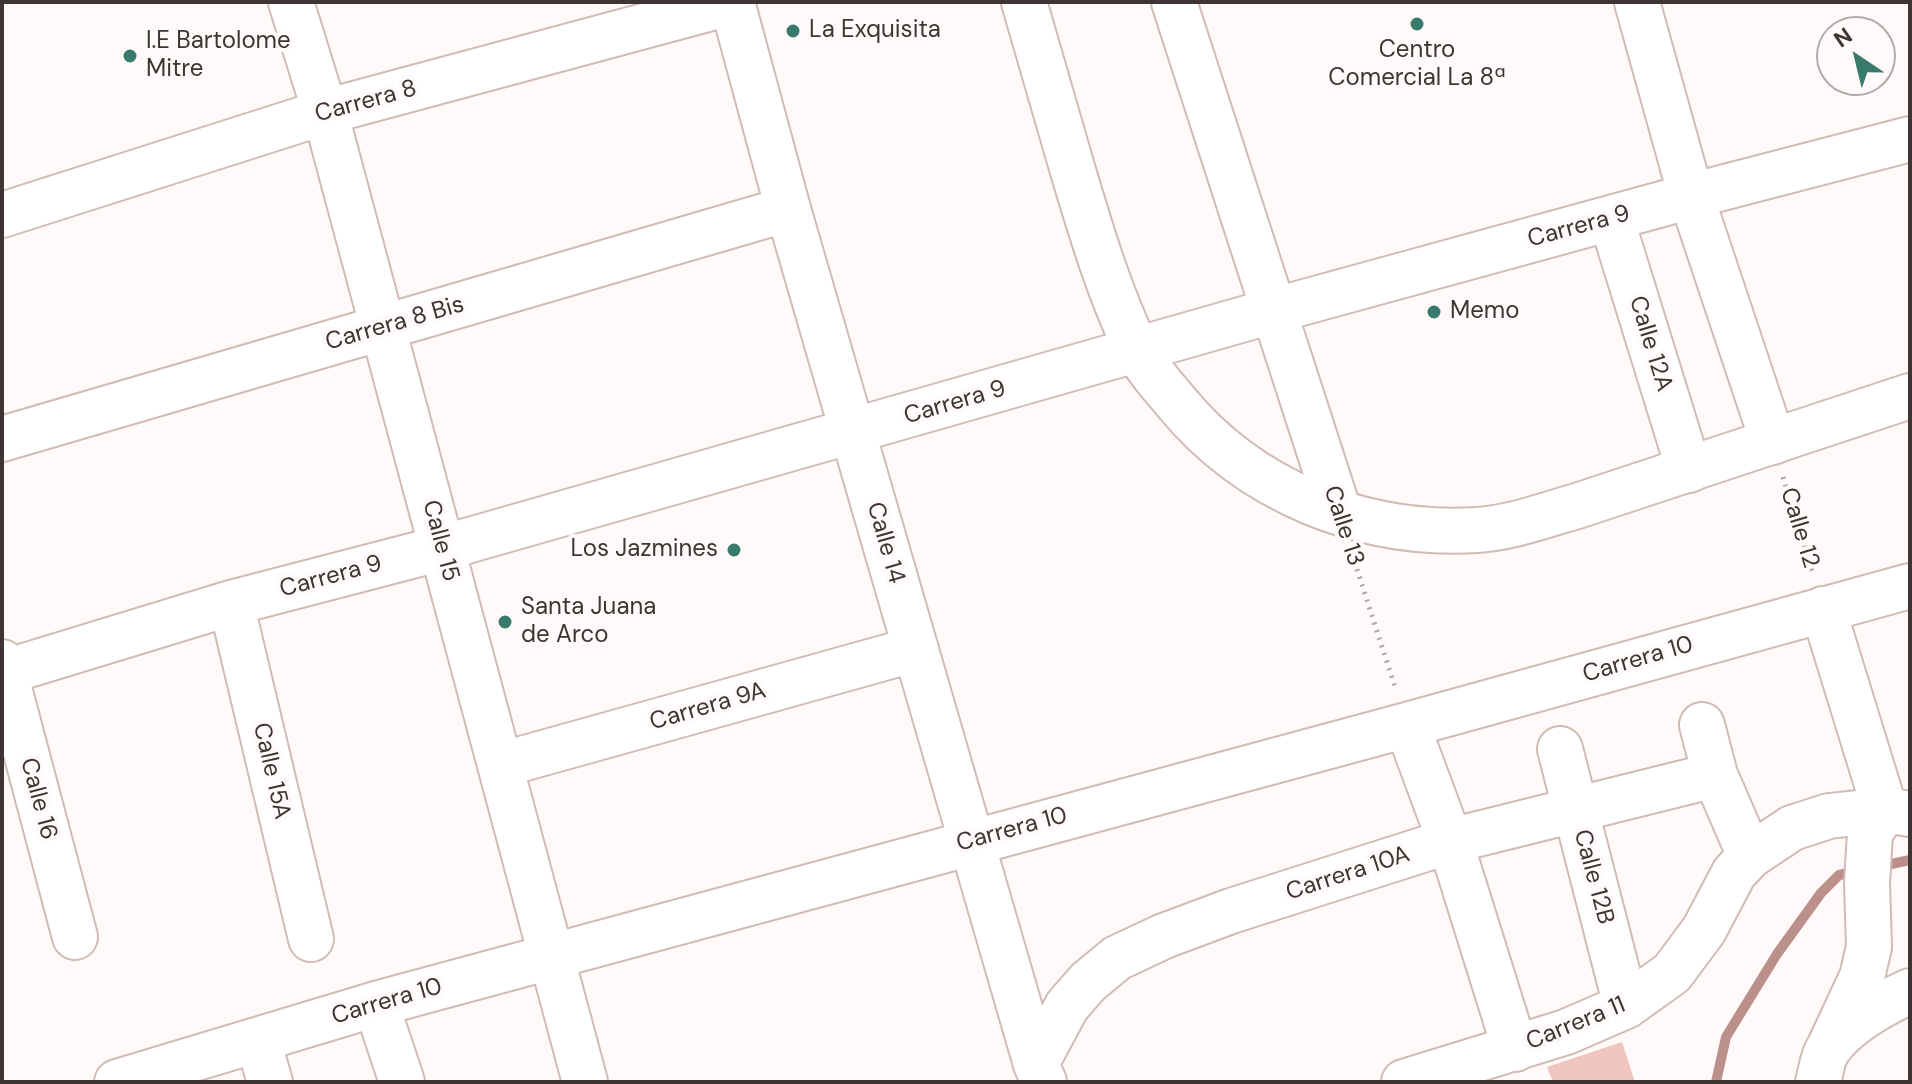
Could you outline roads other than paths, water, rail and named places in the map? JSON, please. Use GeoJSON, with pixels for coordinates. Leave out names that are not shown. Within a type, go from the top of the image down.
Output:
{"type":"FeatureCollection","features":[{"type":"Feature","properties":{"kind":"street","name":"Calle 15"},"geometry":{"type":"LineString","coordinates":[[291,2],[325,112],[585,1082]]}},
{"type":"Feature","properties":{"kind":"street","name":"Carrera 8"},"geometry":{"type":"LineString","coordinates":[[2,215],[325,112],[732,2]]}},
{"type":"Feature","properties":{"kind":"street","name":"Calle 14"},"geometry":{"type":"LineString","coordinates":[[732,2],[788,209],[971,841],[1030,1076]]}},
{"type":"Feature","properties":{"kind":"street"},"geometry":{"type":"LineString","coordinates":[[1024,2],[1092,233],[1137,351],[1180,407],[1223,451],[1252,473],[1289,494],[1382,523],[1421,529],[1480,530],[1523,522],[1910,396]]}},
{"type":"Feature","properties":{"kind":"street","name":"Calle 13"},"geometry":{"type":"LineString","coordinates":[[1174,2],[1339,512]]}},
{"type":"Feature","properties":{"kind":"street"},"geometry":{"type":"LineString","coordinates":[[1637,2],[1691,196],[1773,442]]}},
{"type":"Feature","properties":{"kind":"street","name":"Carrera 9"},"geometry":{"type":"LineString","coordinates":[[3,669],[231,603],[442,548],[1272,311],[1910,139]]}},
{"type":"Feature","properties":{"kind":"street","name":"Carrera 8 Bis"},"geometry":{"type":"LineString","coordinates":[[2,439],[788,209]]}},
{"type":"Feature","properties":{"kind":"street","name":"Calle 12A"},"geometry":{"type":"LineString","coordinates":[[1611,218],[1689,470]]}},
{"type":"Feature","properties":{"kind":"street","name":"Carrera 10"},"geometry":{"type":"LineString","coordinates":[[124,1081],[376,1004],[1910,586]]}},
{"type":"Feature","properties":{"kind":"street","name":"Calle 15A"},"geometry":{"type":"LineString","coordinates":[[231,603],[311,939]]}},
{"type":"Feature","properties":{"kind":"street"},"geometry":{"type":"LineString","coordinates":[[1822,1067],[1862,977],[1869,947],[1867,883],[1888,819],[1823,609]]}},
{"type":"Feature","properties":{"kind":"street","name":"Carrera 9A"},"geometry":{"type":"LineString","coordinates":[[500,765],[916,649]]}},
{"type":"Feature","properties":{"kind":"street","name":"Calle 16"},"geometry":{"type":"LineString","coordinates":[[3,669],[75,937]]}},
{"type":"Feature","properties":{"kind":"street"},"geometry":{"type":"LineString","coordinates":[[1407,725],[1450,841],[1491,1063]]}},
{"type":"Feature","properties":{"kind":"street"},"geometry":{"type":"LineString","coordinates":[[1702,725],[1715,775],[1750,856]]}},
{"type":"Feature","properties":{"kind":"street","name":"Calle 12B"},"geometry":{"type":"LineString","coordinates":[[1560,749],[1626,1006]]}},
{"type":"Feature","properties":{"kind":"street","name":"Carrera 10A"},"geometry":{"type":"LineString","coordinates":[[1030,1076],[1067,1006],[1088,982],[1117,958],[1164,936],[1231,911],[1450,841],[1715,775]]}},
{"type":"Feature","properties":{"kind":"street","name":"Carrera 11"},"geometry":{"type":"LineString","coordinates":[[1404,1082],[1491,1063],[1626,1006],[1672,973],[1704,930],[1734,873],[1750,856],[1792,828],[1829,816],[1888,819]]}},
{"type":"Feature","properties":{"kind":"street"},"geometry":{"type":"LineString","coordinates":[[1822,1067],[1859,1019],[1910,991]]}},
{"type":"Feature","properties":{"kind":"street"},"geometry":{"type":"LineString","coordinates":[[376,1004],[402,1082]]}},
{"type":"Feature","properties":{"kind":"street"},"geometry":{"type":"LineString","coordinates":[[258,1041],[270,1082]]}},
{"type":"Feature","properties":{"kind":"waterway"},"geometry":{"type":"LineString","coordinates":[[1877,867],[1910,860]]}},
{"type":"Feature","properties":{"kind":"waterway"},"geometry":{"type":"LineString","coordinates":[[1716,1082],[1726,1037],[1777,954],[1821,893],[1839,875],[1857,871]]}},
{"type":"Feature","properties":{"kind":"place","name":"Centro Comercial La 8ª"},"geometry":{"type":"Point","coordinates":[1417,24]}},
{"type":"Feature","properties":{"kind":"place","name":"La Exquisita"},"geometry":{"type":"Point","coordinates":[793,31]}},
{"type":"Feature","properties":{"kind":"place","name":"I.E Bartolome Mitre"},"geometry":{"type":"Point","coordinates":[130,56]}},
{"type":"Feature","properties":{"kind":"place","name":"Memo"},"geometry":{"type":"Point","coordinates":[1434,312]}},
{"type":"Feature","properties":{"kind":"place","name":"Los Jazmines"},"geometry":{"type":"Point","coordinates":[734,550]}},
{"type":"Feature","properties":{"kind":"place","name":"Santa Juana de Arco"},"geometry":{"type":"Point","coordinates":[505,622]}}]}
